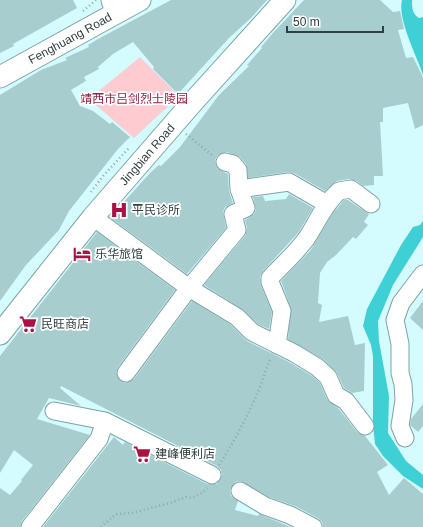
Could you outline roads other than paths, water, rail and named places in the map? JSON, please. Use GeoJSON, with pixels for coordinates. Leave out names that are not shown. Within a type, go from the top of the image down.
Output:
{"type":"FeatureCollection","features":[{"type":"Feature","properties":{"kind":"main road","name":"Fenghuang Road"},"geometry":{"type":"LineString","coordinates":[[0,77],[140,0]]}},
{"type":"Feature","properties":{"kind":"main road","name":"Jingbian Road"},"geometry":{"type":"LineString","coordinates":[[0,325],[107,186],[278,0]]}},
{"type":"Feature","properties":{"kind":"main road","name":"Jingbian Road"},"geometry":{"type":"LineString","coordinates":[[0,334],[93,217],[192,103],[286,0]]}},
{"type":"Feature","properties":{"kind":"main road","name":"Fenghuang Road"},"geometry":{"type":"LineString","coordinates":[[0,66],[113,1]]}},
{"type":"Feature","properties":{"kind":"street"},"geometry":{"type":"LineString","coordinates":[[126,372],[189,288],[237,230],[233,214],[246,208],[239,189],[238,170],[233,164],[225,162]]}},
{"type":"Feature","properties":{"kind":"street"},"geometry":{"type":"LineString","coordinates":[[239,189],[289,182],[327,204]]}},
{"type":"Feature","properties":{"kind":"street"},"geometry":{"type":"LineString","coordinates":[[277,345],[282,311],[270,282],[270,278],[294,254],[318,221],[327,204],[339,191],[351,189],[371,204]]}},
{"type":"Feature","properties":{"kind":"street"},"geometry":{"type":"LineString","coordinates":[[93,217],[189,288],[237,317],[252,332],[304,358],[324,373],[328,377],[336,395],[346,401],[365,426]]}},
{"type":"Feature","properties":{"kind":"street"},"geometry":{"type":"LineString","coordinates":[[405,438],[400,426],[404,389],[400,373],[400,344],[394,320],[401,303],[423,274]]}},
{"type":"Feature","properties":{"kind":"street"},"geometry":{"type":"LineString","coordinates":[[54,411],[104,421],[212,476]]}},
{"type":"Feature","properties":{"kind":"street"},"geometry":{"type":"LineString","coordinates":[[30,527],[99,439],[104,421]]}},
{"type":"Feature","properties":{"kind":"street"},"geometry":{"type":"LineString","coordinates":[[240,491],[265,506],[290,515],[313,527]]}},
{"type":"Feature","properties":{"kind":"water"},"geometry":{"type":"Polygon","coordinates":[[[402,0],[412,0],[412,8],[415,14],[419,18],[423,17],[423,75],[408,38],[402,17],[402,0]]]}},
{"type":"Feature","properties":{"kind":"water"},"geometry":{"type":"Polygon","coordinates":[[[423,221],[423,237],[393,285],[378,321],[379,341],[389,396],[388,433],[406,461],[423,475],[423,489],[403,476],[383,456],[375,444],[373,425],[373,356],[371,345],[363,326],[367,309],[401,245],[413,227],[420,225],[423,221]]]}},
{"type":"Feature","properties":{"kind":"place","name":"平民诊所"},"geometry":{"type":"Point","coordinates":[119,210]}},
{"type":"Feature","properties":{"kind":"place","name":"乐华旅馆"},"geometry":{"type":"Point","coordinates":[82,254]}},
{"type":"Feature","properties":{"kind":"place","name":"民旺商店"},"geometry":{"type":"Point","coordinates":[28,324]}},
{"type":"Feature","properties":{"kind":"place","name":"建峰便利店"},"geometry":{"type":"Point","coordinates":[142,454]}},
{"type":"Feature","properties":{"kind":"park label","name":"靖西市吕剑烈士陵园"},"geometry":{"type":"Point","coordinates":[134,99]}}]}
